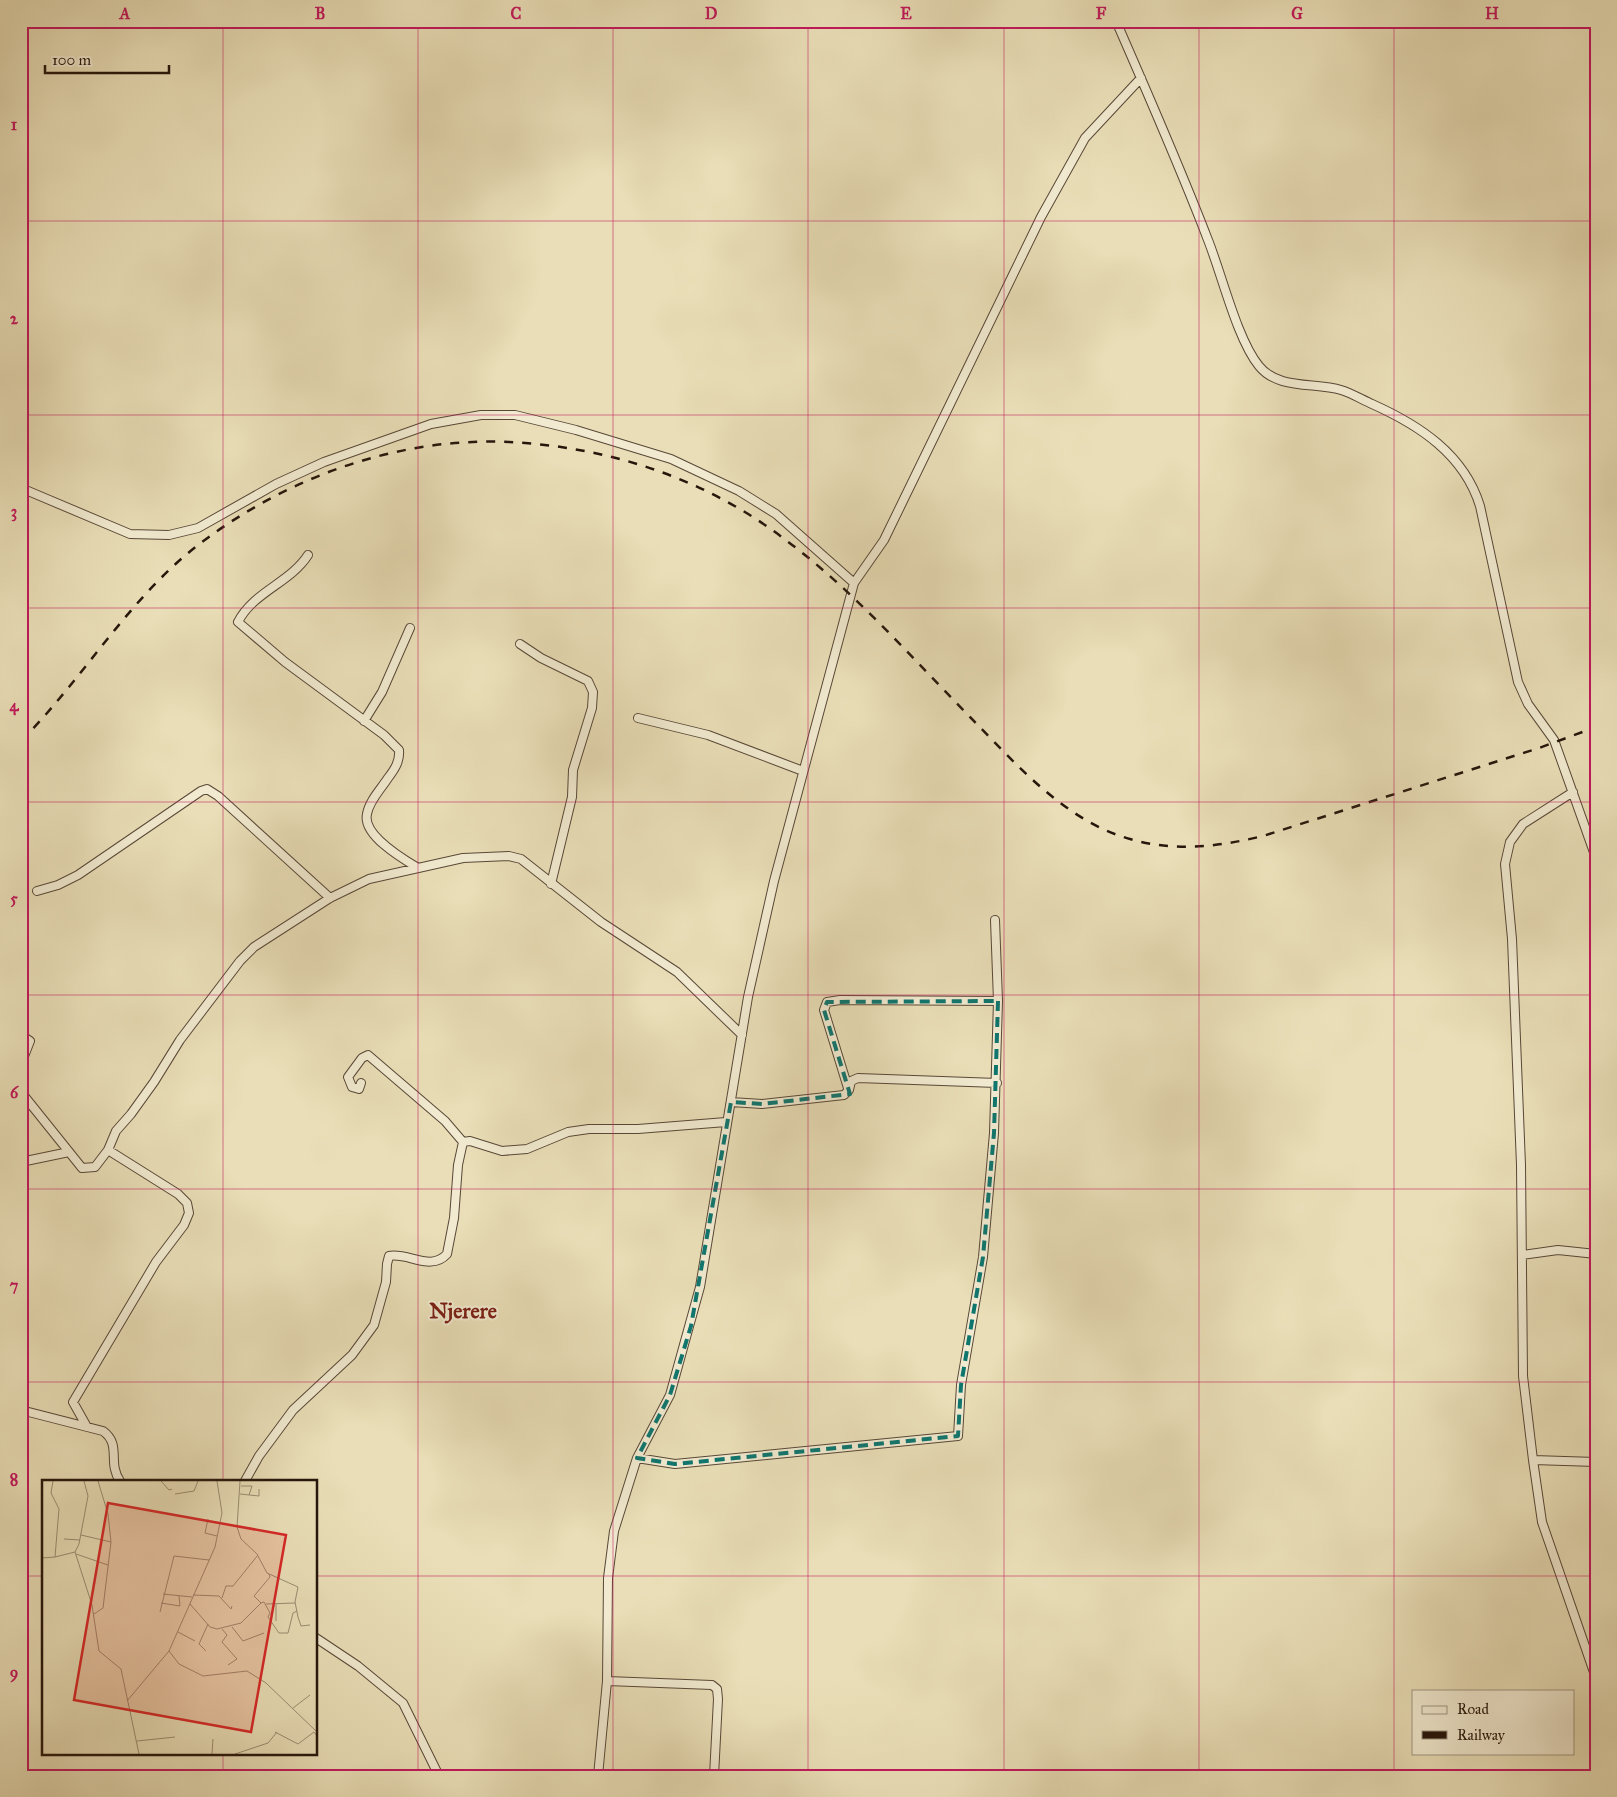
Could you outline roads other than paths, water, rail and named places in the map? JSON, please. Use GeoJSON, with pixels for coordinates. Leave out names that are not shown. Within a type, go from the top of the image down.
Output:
{"type":"FeatureCollection","features":[{"type":"Feature","properties":{"kind":"street"},"geometry":{"type":"LineString","coordinates":[[1116,21],[1208,240],[1248,348],[1260,368],[1278,379],[1294,384],[1340,390],[1394,414],[1434,438],[1470,479],[1480,506],[1518,682],[1528,704],[1554,740],[1596,858]]}},
{"type":"Feature","properties":{"kind":"street"},"geometry":{"type":"LineString","coordinates":[[598,1776],[607,1681],[608,1578],[613,1540],[627,1484],[637,1458],[670,1395],[691,1326],[700,1287],[748,997],[774,881],[854,583],[884,540],[1029,240],[1085,138],[1140,78]]}},
{"type":"Feature","properties":{"kind":"street"},"geometry":{"type":"LineString","coordinates":[[21,488],[130,534],[168,535],[198,528],[276,484],[324,462],[431,424],[481,415],[515,415],[576,430],[671,459],[739,491],[776,514],[854,583]]}},
{"type":"Feature","properties":{"kind":"street"},"geometry":{"type":"LineString","coordinates":[[308,554],[300,568],[260,596],[243,613],[238,622],[285,662],[384,735],[399,750],[400,756],[393,772],[375,796],[367,813],[366,821],[371,831],[395,854],[418,868]]}},
{"type":"Feature","properties":{"kind":"street"},"geometry":{"type":"LineString","coordinates":[[364,721],[382,692],[410,628]]}},
{"type":"Feature","properties":{"kind":"street"},"geometry":{"type":"LineString","coordinates":[[520,644],[541,658],[588,681],[593,692],[592,708],[573,770],[570,806],[551,884]]}},
{"type":"Feature","properties":{"kind":"street"},"geometry":{"type":"LineString","coordinates":[[638,718],[708,735],[803,771]]}},
{"type":"Feature","properties":{"kind":"street"},"geometry":{"type":"LineString","coordinates":[[37,891],[58,885],[78,875],[202,791],[208,790],[218,796],[330,898]]}},
{"type":"Feature","properties":{"kind":"street"},"geometry":{"type":"LineString","coordinates":[[1573,792],[1523,824],[1510,842],[1506,858],[1512,939],[1521,1155],[1523,1376],[1542,1522],[1596,1678]]}},
{"type":"Feature","properties":{"kind":"street"},"geometry":{"type":"LineString","coordinates":[[21,1092],[82,1168],[95,1167],[108,1150],[116,1131],[154,1082],[180,1040],[240,961],[254,947],[330,898],[369,879],[464,858],[509,856],[522,859],[530,864],[551,884],[601,922],[677,972],[742,1035]]}},
{"type":"Feature","properties":{"kind":"street"},"geometry":{"type":"LineString","coordinates":[[637,1458],[657,1463],[698,1462],[958,1436],[961,1384],[984,1257],[997,1082],[998,1001],[995,920]]}},
{"type":"Feature","properties":{"kind":"street"},"geometry":{"type":"LineString","coordinates":[[849,1090],[824,1010],[827,1002],[840,1000],[998,1001]]}},
{"type":"Feature","properties":{"kind":"street"},"geometry":{"type":"LineString","coordinates":[[21,1035],[30,1041],[21,1064]]}},
{"type":"Feature","properties":{"kind":"street"},"geometry":{"type":"LineString","coordinates":[[361,1084],[358,1088],[352,1087],[348,1077],[362,1058],[368,1054],[445,1121],[463,1142],[470,1142],[502,1151],[527,1149],[568,1132],[588,1129],[638,1129],[726,1122]]}},
{"type":"Feature","properties":{"kind":"street"},"geometry":{"type":"LineString","coordinates":[[731,1102],[762,1104],[844,1095],[849,1090],[851,1081],[858,1078],[997,1082]]}},
{"type":"Feature","properties":{"kind":"street"},"geometry":{"type":"LineString","coordinates":[[246,1480],[259,1456],[293,1410],[352,1355],[374,1325],[386,1282],[386,1264],[390,1256],[428,1262],[443,1259],[447,1254],[454,1218],[458,1165],[463,1142]]}},
{"type":"Feature","properties":{"kind":"street"},"geometry":{"type":"LineString","coordinates":[[87,1427],[73,1402],[156,1262],[184,1224],[189,1213],[187,1203],[178,1194],[108,1150]]}},
{"type":"Feature","properties":{"kind":"street"},"geometry":{"type":"LineString","coordinates":[[21,1162],[69,1152]]}},
{"type":"Feature","properties":{"kind":"street"},"geometry":{"type":"LineString","coordinates":[[1522,1255],[1558,1250],[1596,1254]]}},
{"type":"Feature","properties":{"kind":"street"},"geometry":{"type":"LineString","coordinates":[[21,1410],[103,1431],[112,1437],[114,1445],[113,1466],[120,1480]]}},
{"type":"Feature","properties":{"kind":"street"},"geometry":{"type":"LineString","coordinates":[[1533,1460],[1596,1462]]}},
{"type":"Feature","properties":{"kind":"street"},"geometry":{"type":"LineString","coordinates":[[318,1639],[365,1671],[403,1703],[439,1776]]}},
{"type":"Feature","properties":{"kind":"street"},"geometry":{"type":"LineString","coordinates":[[607,1681],[712,1685],[717,1689],[714,1776]]}},
{"type":"Feature","properties":{"kind":"railway"},"geometry":{"type":"LineString","coordinates":[[21,741],[44,717],[152,587],[176,563],[202,542],[236,519],[272,498],[309,480],[347,465],[427,446],[468,442],[509,442],[547,445],[620,459],[656,470],[691,484],[724,500],[756,519],[812,560],[836,581],[905,649],[1006,754],[1043,789],[1084,819],[1106,831],[1130,839],[1163,846],[1180,847],[1229,843],[1263,836],[1539,748],[1596,727]]}},
{"type":"Feature","properties":{"kind":"district","name":"Njerere"},"geometry":{"type":"Point","coordinates":[463,1310]}}]}
